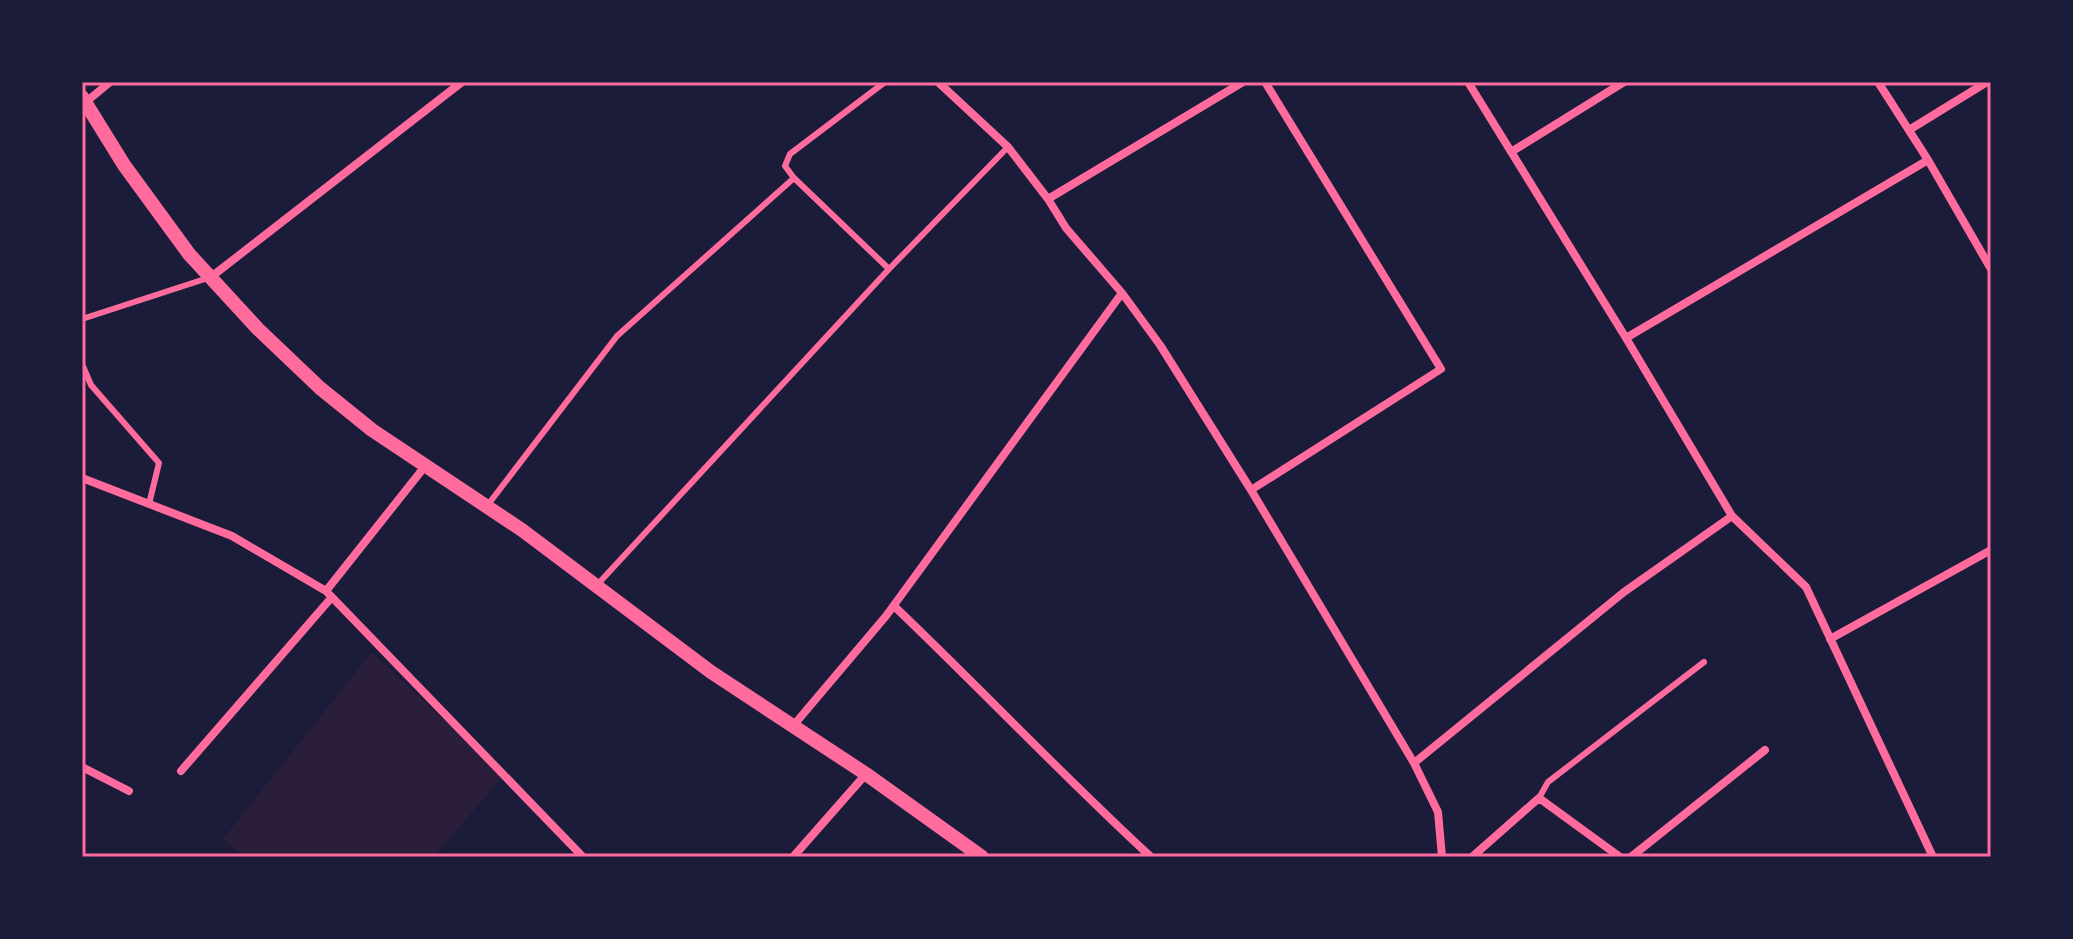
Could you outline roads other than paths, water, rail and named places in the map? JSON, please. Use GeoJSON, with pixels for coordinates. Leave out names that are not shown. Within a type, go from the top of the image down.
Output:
{"type":"FeatureCollection","features":[{"type":"Feature","properties":{"kind":"street"},"geometry":{"type":"LineString","coordinates":[[110,82],[84,100],[124,165],[189,254],[258,329],[320,388],[372,430],[487,506],[711,672],[866,774],[982,857]]}},
{"type":"Feature","properties":{"kind":"street"},"geometry":{"type":"LineString","coordinates":[[211,277],[462,82]]}},
{"type":"Feature","properties":{"kind":"street"},"geometry":{"type":"LineString","coordinates":[[938,82],[1008,147],[1066,228],[1122,293],[1160,345],[1251,490],[1414,763],[1438,812],[1442,857]]}},
{"type":"Feature","properties":{"kind":"street"},"geometry":{"type":"LineString","coordinates":[[1048,199],[1243,82]]}},
{"type":"Feature","properties":{"kind":"street"},"geometry":{"type":"LineString","coordinates":[[1251,490],[1441,369],[1265,82]]}},
{"type":"Feature","properties":{"kind":"street"},"geometry":{"type":"LineString","coordinates":[[1468,82],[1732,516],[1806,587],[1933,857]]}},
{"type":"Feature","properties":{"kind":"street"},"geometry":{"type":"LineString","coordinates":[[1511,152],[1624,82]]}},
{"type":"Feature","properties":{"kind":"street"},"geometry":{"type":"LineString","coordinates":[[1878,82],[1928,160],[1991,269]]}},
{"type":"Feature","properties":{"kind":"street"},"geometry":{"type":"LineString","coordinates":[[1909,130],[1987,82]]}},
{"type":"Feature","properties":{"kind":"street"},"geometry":{"type":"LineString","coordinates":[[1626,338],[1928,160]]}},
{"type":"Feature","properties":{"kind":"street"},"geometry":{"type":"LineString","coordinates":[[793,726],[894,606],[1122,293]]}},
{"type":"Feature","properties":{"kind":"street"},"geometry":{"type":"LineString","coordinates":[[181,771],[329,594],[426,465]]}},
{"type":"Feature","properties":{"kind":"street"},"geometry":{"type":"LineString","coordinates":[[82,478],[232,536],[329,594],[583,857]]}},
{"type":"Feature","properties":{"kind":"street"},"geometry":{"type":"LineString","coordinates":[[1414,763],[1624,592],[1732,516]]}},
{"type":"Feature","properties":{"kind":"street"},"geometry":{"type":"LineString","coordinates":[[1830,639],[1991,550]]}},
{"type":"Feature","properties":{"kind":"street"},"geometry":{"type":"LineString","coordinates":[[894,606],[1151,857]]}},
{"type":"Feature","properties":{"kind":"street"},"geometry":{"type":"LineString","coordinates":[[1631,857],[1765,750]]}},
{"type":"Feature","properties":{"kind":"street"},"geometry":{"type":"LineString","coordinates":[[82,767],[129,791]]}},
{"type":"Feature","properties":{"kind":"street"},"geometry":{"type":"LineString","coordinates":[[793,857],[866,774]]}},
{"type":"Feature","properties":{"kind":"street"},"geometry":{"type":"LineString","coordinates":[[1472,857],[1539,798],[1620,857]]}},
{"type":"Feature","properties":{"kind":"lane"},"geometry":{"type":"LineString","coordinates":[[885,82],[790,154],[785,166],[889,269]]}},
{"type":"Feature","properties":{"kind":"lane"},"geometry":{"type":"LineString","coordinates":[[597,585],[889,269],[1008,147]]}},
{"type":"Feature","properties":{"kind":"lane"},"geometry":{"type":"LineString","coordinates":[[487,506],[617,336],[794,178]]}},
{"type":"Feature","properties":{"kind":"lane"},"geometry":{"type":"LineString","coordinates":[[82,319],[211,277]]}},
{"type":"Feature","properties":{"kind":"lane"},"geometry":{"type":"LineString","coordinates":[[82,364],[91,385],[159,463],[149,504]]}},
{"type":"Feature","properties":{"kind":"lane"},"geometry":{"type":"LineString","coordinates":[[1539,798],[1548,782],[1704,662]]}}]}
